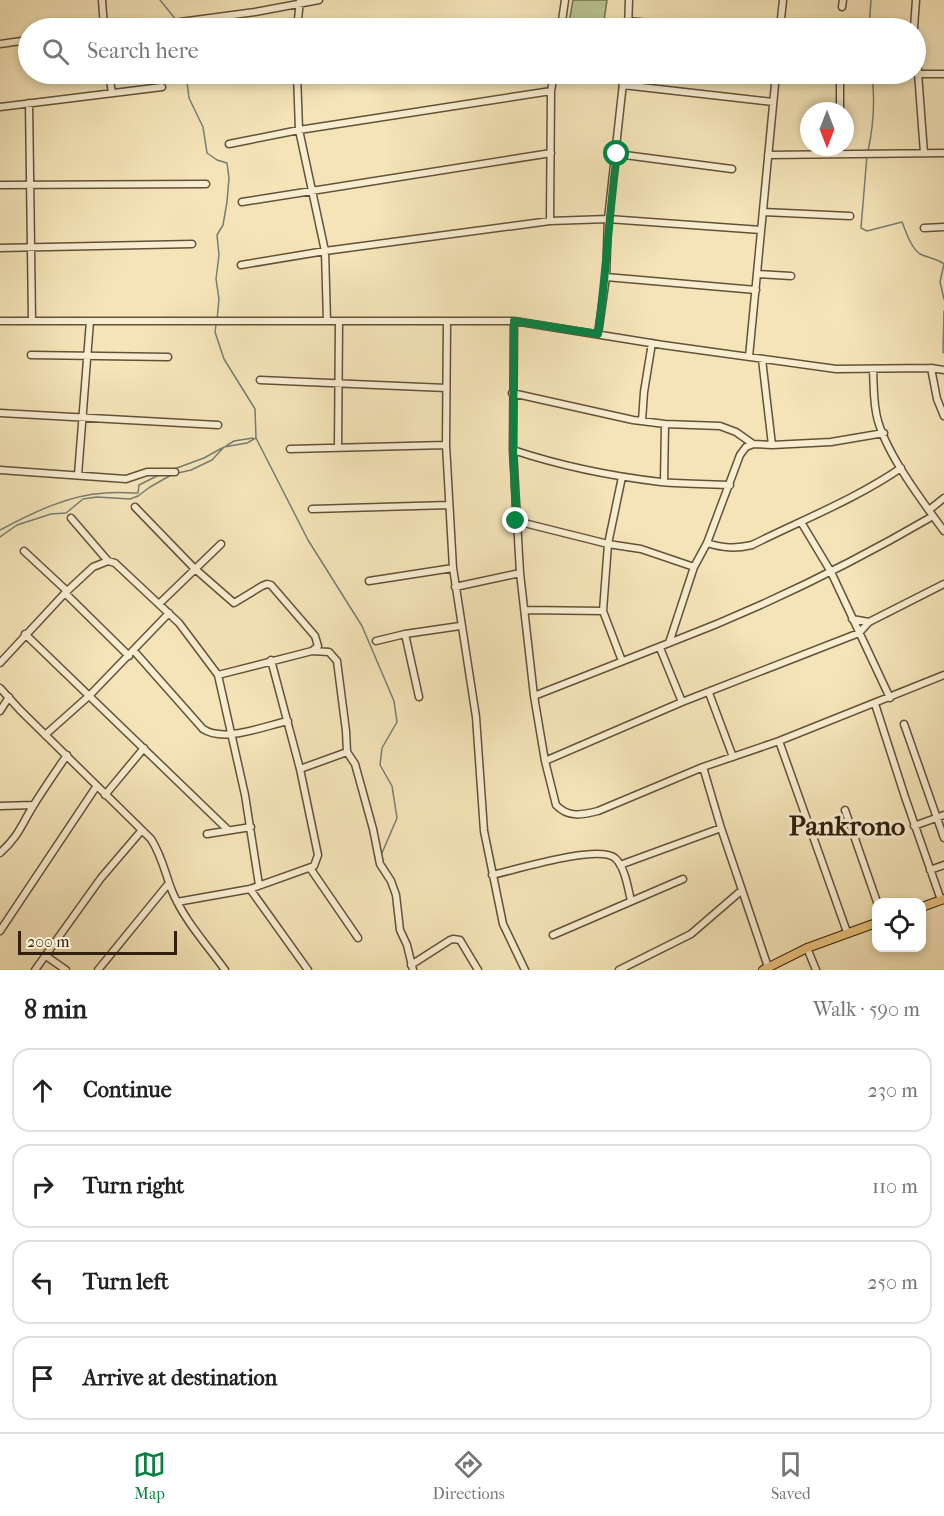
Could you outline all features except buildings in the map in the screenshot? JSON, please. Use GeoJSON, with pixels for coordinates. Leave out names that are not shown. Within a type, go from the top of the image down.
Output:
{"type":"FeatureCollection","features":[{"type":"Feature","properties":{"kind":"main road"},"geometry":{"type":"LineString","coordinates":[[926,905],[942,900]]}},
{"type":"Feature","properties":{"kind":"main road"},"geometry":{"type":"LineString","coordinates":[[765,969],[807,948],[872,924]]}},
{"type":"Feature","properties":{"kind":"street"},"geometry":{"type":"LineString","coordinates":[[102,0],[103,18]]}},
{"type":"Feature","properties":{"kind":"street"},"geometry":{"type":"LineString","coordinates":[[203,18],[255,12],[319,0]]}},
{"type":"Feature","properties":{"kind":"street"},"geometry":{"type":"LineString","coordinates":[[563,18],[566,0]]}},
{"type":"Feature","properties":{"kind":"street"},"geometry":{"type":"LineString","coordinates":[[629,0],[629,18]]}},
{"type":"Feature","properties":{"kind":"street"},"geometry":{"type":"LineString","coordinates":[[781,18],[783,0]]}},
{"type":"Feature","properties":{"kind":"street"},"geometry":{"type":"LineString","coordinates":[[915,18],[916,0]]}},
{"type":"Feature","properties":{"kind":"street"},"geometry":{"type":"LineString","coordinates":[[298,18],[300,2]]}},
{"type":"Feature","properties":{"kind":"street"},"geometry":{"type":"LineString","coordinates":[[0,44],[18,41]]}},
{"type":"Feature","properties":{"kind":"street"},"geometry":{"type":"LineString","coordinates":[[926,74],[944,74]]}},
{"type":"Feature","properties":{"kind":"street"},"geometry":{"type":"LineString","coordinates":[[111,84],[112,93]]}},
{"type":"Feature","properties":{"kind":"street"},"geometry":{"type":"LineString","coordinates":[[297,84],[299,130],[325,251],[327,321]]}},
{"type":"Feature","properties":{"kind":"street"},"geometry":{"type":"LineString","coordinates":[[550,221],[552,84]]}},
{"type":"Feature","properties":{"kind":"street"},"geometry":{"type":"LineString","coordinates":[[749,357],[775,84]]}},
{"type":"Feature","properties":{"kind":"street"},"geometry":{"type":"LineString","coordinates":[[840,84],[840,102]]}},
{"type":"Feature","properties":{"kind":"street"},"geometry":{"type":"LineString","coordinates":[[918,84],[924,153]]}},
{"type":"Feature","properties":{"kind":"street"},"geometry":{"type":"LineString","coordinates":[[598,334],[606,277],[609,219],[623,86],[773,102]]}},
{"type":"Feature","properties":{"kind":"street"},"geometry":{"type":"LineString","coordinates":[[0,107],[162,87]]}},
{"type":"Feature","properties":{"kind":"street"},"geometry":{"type":"LineString","coordinates":[[229,144],[299,130],[551,91]]}},
{"type":"Feature","properties":{"kind":"street"},"geometry":{"type":"LineString","coordinates":[[29,103],[32,321]]}},
{"type":"Feature","properties":{"kind":"street"},"geometry":{"type":"LineString","coordinates":[[242,202],[550,153]]}},
{"type":"Feature","properties":{"kind":"street"},"geometry":{"type":"LineString","coordinates":[[768,155],[800,153]]}},
{"type":"Feature","properties":{"kind":"street"},"geometry":{"type":"LineString","coordinates":[[854,153],[944,153]]}},
{"type":"Feature","properties":{"kind":"street"},"geometry":{"type":"LineString","coordinates":[[617,154],[732,169]]}},
{"type":"Feature","properties":{"kind":"street"},"geometry":{"type":"LineString","coordinates":[[0,185],[206,184]]}},
{"type":"Feature","properties":{"kind":"street"},"geometry":{"type":"LineString","coordinates":[[763,212],[850,216]]}},
{"type":"Feature","properties":{"kind":"street"},"geometry":{"type":"LineString","coordinates":[[241,265],[325,251],[550,221],[609,219],[761,230]]}},
{"type":"Feature","properties":{"kind":"street"},"geometry":{"type":"LineString","coordinates":[[924,228],[944,226]]}},
{"type":"Feature","properties":{"kind":"street"},"geometry":{"type":"LineString","coordinates":[[0,248],[192,244]]}},
{"type":"Feature","properties":{"kind":"street"},"geometry":{"type":"LineString","coordinates":[[757,274],[791,276]]}},
{"type":"Feature","properties":{"kind":"street"},"geometry":{"type":"LineString","coordinates":[[606,277],[756,290]]}},
{"type":"Feature","properties":{"kind":"street"},"geometry":{"type":"LineString","coordinates":[[0,321],[514,321],[836,369],[931,368],[944,370]]}},
{"type":"Feature","properties":{"kind":"street"},"geometry":{"type":"LineString","coordinates":[[78,475],[90,321]]}},
{"type":"Feature","properties":{"kind":"street"},"geometry":{"type":"LineString","coordinates":[[447,321],[446,445],[453,568],[460,626],[476,717],[484,831],[503,924],[525,970]]}},
{"type":"Feature","properties":{"kind":"street"},"geometry":{"type":"LineString","coordinates":[[514,321],[513,450],[520,573],[534,696],[545,761],[556,805],[562,812],[580,815],[598,811],[703,767],[875,704],[944,675]]}},
{"type":"Feature","properties":{"kind":"street"},"geometry":{"type":"LineString","coordinates":[[338,447],[339,322]]}},
{"type":"Feature","properties":{"kind":"street"},"geometry":{"type":"LineString","coordinates":[[642,421],[652,343]]}},
{"type":"Feature","properties":{"kind":"street"},"geometry":{"type":"LineString","coordinates":[[31,355],[168,357]]}},
{"type":"Feature","properties":{"kind":"street"},"geometry":{"type":"LineString","coordinates":[[762,359],[772,445]]}},
{"type":"Feature","properties":{"kind":"street"},"geometry":{"type":"LineString","coordinates":[[931,368],[937,399],[944,416]]}},
{"type":"Feature","properties":{"kind":"street"},"geometry":{"type":"LineString","coordinates":[[873,370],[874,401],[879,423],[901,468],[944,531]]}},
{"type":"Feature","properties":{"kind":"street"},"geometry":{"type":"LineString","coordinates":[[260,380],[446,388]]}},
{"type":"Feature","properties":{"kind":"street"},"geometry":{"type":"LineString","coordinates":[[512,393],[642,421],[720,426],[736,432],[753,444]]}},
{"type":"Feature","properties":{"kind":"street"},"geometry":{"type":"LineString","coordinates":[[0,413],[218,425]]}},
{"type":"Feature","properties":{"kind":"street"},"geometry":{"type":"LineString","coordinates":[[664,482],[665,424]]}},
{"type":"Feature","properties":{"kind":"street"},"geometry":{"type":"LineString","coordinates":[[669,643],[694,567],[707,543],[740,456],[746,447],[753,444],[772,445],[854,439],[884,434]]}},
{"type":"Feature","properties":{"kind":"street"},"geometry":{"type":"LineString","coordinates":[[290,449],[446,445]]}},
{"type":"Feature","properties":{"kind":"street"},"geometry":{"type":"LineString","coordinates":[[513,450],[549,462],[622,477],[664,482],[730,485]]}},
{"type":"Feature","properties":{"kind":"street"},"geometry":{"type":"LineString","coordinates":[[707,543],[738,549],[752,545],[869,488],[901,468]]}},
{"type":"Feature","properties":{"kind":"street"},"geometry":{"type":"LineString","coordinates":[[0,470],[130,479],[147,472],[175,472]]}},
{"type":"Feature","properties":{"kind":"street"},"geometry":{"type":"LineString","coordinates":[[622,477],[608,544],[603,611],[622,661]]}},
{"type":"Feature","properties":{"kind":"street"},"geometry":{"type":"LineString","coordinates":[[534,696],[660,648],[831,572],[931,513],[944,498]]}},
{"type":"Feature","properties":{"kind":"street"},"geometry":{"type":"LineString","coordinates":[[312,509],[449,504]]}},
{"type":"Feature","properties":{"kind":"street"},"geometry":{"type":"LineString","coordinates":[[135,507],[194,568],[234,603],[262,586],[271,585],[315,636],[318,646],[312,651]]}},
{"type":"Feature","properties":{"kind":"street"},"geometry":{"type":"LineString","coordinates":[[71,518],[108,561],[115,563],[160,603],[218,675],[251,827],[259,885]]}},
{"type":"Feature","properties":{"kind":"street"},"geometry":{"type":"LineString","coordinates":[[516,521],[608,544],[641,549],[694,567]]}},
{"type":"Feature","properties":{"kind":"street"},"geometry":{"type":"LineString","coordinates":[[801,522],[831,572],[890,698]]}},
{"type":"Feature","properties":{"kind":"street"},"geometry":{"type":"LineString","coordinates":[[160,603],[221,544]]}},
{"type":"Feature","properties":{"kind":"street"},"geometry":{"type":"LineString","coordinates":[[24,551],[131,653],[203,729],[219,736],[288,721]]}},
{"type":"Feature","properties":{"kind":"street"},"geometry":{"type":"LineString","coordinates":[[0,663],[66,592],[93,567],[108,561]]}},
{"type":"Feature","properties":{"kind":"street"},"geometry":{"type":"LineString","coordinates":[[369,581],[453,568]]}},
{"type":"Feature","properties":{"kind":"street"},"geometry":{"type":"LineString","coordinates":[[455,587],[520,573]]}},
{"type":"Feature","properties":{"kind":"street"},"geometry":{"type":"LineString","coordinates":[[545,761],[682,702],[859,633],[869,622],[944,584]]}},
{"type":"Feature","properties":{"kind":"street"},"geometry":{"type":"LineString","coordinates":[[525,610],[603,611]]}},
{"type":"Feature","properties":{"kind":"street"},"geometry":{"type":"LineString","coordinates":[[45,735],[90,695],[169,613]]}},
{"type":"Feature","properties":{"kind":"street"},"geometry":{"type":"LineString","coordinates":[[852,619],[869,622]]}},
{"type":"Feature","properties":{"kind":"street"},"geometry":{"type":"LineString","coordinates":[[376,641],[460,626]]}},
{"type":"Feature","properties":{"kind":"street"},"geometry":{"type":"LineString","coordinates":[[26,634],[59,669],[90,695],[227,829]]}},
{"type":"Feature","properties":{"kind":"street"},"geometry":{"type":"LineString","coordinates":[[405,634],[419,697]]}},
{"type":"Feature","properties":{"kind":"street"},"geometry":{"type":"LineString","coordinates":[[660,648],[682,702]]}},
{"type":"Feature","properties":{"kind":"street"},"geometry":{"type":"LineString","coordinates":[[218,675],[312,651],[329,652],[337,661],[347,752],[355,764],[380,864],[391,881],[396,896],[400,930],[407,945],[412,968],[450,940],[457,939],[478,970]]}},
{"type":"Feature","properties":{"kind":"street"},"geometry":{"type":"LineString","coordinates":[[177,902],[250,889],[314,866],[317,861],[318,855],[300,769],[271,660]]}},
{"type":"Feature","properties":{"kind":"street"},"geometry":{"type":"LineString","coordinates":[[0,687],[96,787],[142,830],[160,852],[177,902],[225,970]]}},
{"type":"Feature","properties":{"kind":"street"},"geometry":{"type":"LineString","coordinates":[[709,693],[734,757]]}},
{"type":"Feature","properties":{"kind":"street"},"geometry":{"type":"LineString","coordinates":[[0,711],[9,697]]}},
{"type":"Feature","properties":{"kind":"street"},"geometry":{"type":"LineString","coordinates":[[875,704],[914,826],[942,900]]}},
{"type":"Feature","properties":{"kind":"street"},"geometry":{"type":"LineString","coordinates":[[904,724],[940,816],[944,838]]}},
{"type":"Feature","properties":{"kind":"street"},"geometry":{"type":"LineString","coordinates":[[778,741],[847,932]]}},
{"type":"Feature","properties":{"kind":"street"},"geometry":{"type":"LineString","coordinates":[[105,795],[144,748]]}},
{"type":"Feature","properties":{"kind":"street"},"geometry":{"type":"LineString","coordinates":[[300,769],[347,752]]}},
{"type":"Feature","properties":{"kind":"street"},"geometry":{"type":"LineString","coordinates":[[0,853],[13,841],[33,805],[67,755]]}},
{"type":"Feature","properties":{"kind":"street"},"geometry":{"type":"LineString","coordinates":[[703,767],[765,969]]}},
{"type":"Feature","properties":{"kind":"street"},"geometry":{"type":"LineString","coordinates":[[0,930],[96,787]]}},
{"type":"Feature","properties":{"kind":"street"},"geometry":{"type":"LineString","coordinates":[[0,806],[33,805]]}},
{"type":"Feature","properties":{"kind":"street"},"geometry":{"type":"LineString","coordinates":[[844,810],[875,898]]}},
{"type":"Feature","properties":{"kind":"street"},"geometry":{"type":"LineString","coordinates":[[914,826],[940,816]]}},
{"type":"Feature","properties":{"kind":"street"},"geometry":{"type":"LineString","coordinates":[[207,834],[251,827]]}},
{"type":"Feature","properties":{"kind":"street"},"geometry":{"type":"LineString","coordinates":[[620,865],[721,828]]}},
{"type":"Feature","properties":{"kind":"street"},"geometry":{"type":"LineString","coordinates":[[35,970],[101,878],[142,830]]}},
{"type":"Feature","properties":{"kind":"street"},"geometry":{"type":"LineString","coordinates":[[492,875],[600,852],[616,859],[620,865],[632,901]]}},
{"type":"Feature","properties":{"kind":"street"},"geometry":{"type":"LineString","coordinates":[[930,870],[944,865]]}},
{"type":"Feature","properties":{"kind":"street"},"geometry":{"type":"LineString","coordinates":[[310,867],[358,938]]}},
{"type":"Feature","properties":{"kind":"street"},"geometry":{"type":"LineString","coordinates":[[553,934],[683,879]]}},
{"type":"Feature","properties":{"kind":"street"},"geometry":{"type":"LineString","coordinates":[[98,970],[169,883]]}},
{"type":"Feature","properties":{"kind":"street"},"geometry":{"type":"LineString","coordinates":[[250,889],[308,970]]}},
{"type":"Feature","properties":{"kind":"street"},"geometry":{"type":"LineString","coordinates":[[619,970],[691,934],[742,890]]}},
{"type":"Feature","properties":{"kind":"street"},"geometry":{"type":"LineString","coordinates":[[807,948],[816,970]]}},
{"type":"Feature","properties":{"kind":"street"},"geometry":{"type":"LineString","coordinates":[[46,956],[66,970]]}},
{"type":"Feature","properties":{"kind":"green space"},"geometry":{"type":"Polygon","coordinates":[[[573,0],[607,0],[604,18],[570,18],[573,0]]]}},
{"type":"Feature","properties":{"kind":"waterway"},"geometry":{"type":"LineString","coordinates":[[160,0],[175,18]]}},
{"type":"Feature","properties":{"kind":"waterway"},"geometry":{"type":"LineString","coordinates":[[870,18],[871,0]]}},
{"type":"Feature","properties":{"kind":"waterway"},"geometry":{"type":"LineString","coordinates":[[187,84],[189,98],[203,127],[207,153],[227,163],[229,178],[223,225],[217,235],[219,255],[216,279],[219,299],[217,320]]}},
{"type":"Feature","properties":{"kind":"waterway"},"geometry":{"type":"LineString","coordinates":[[868,151],[872,131],[873,84]]}},
{"type":"Feature","properties":{"kind":"waterway"},"geometry":{"type":"LineString","coordinates":[[867,155],[861,228],[867,231],[902,222],[914,248],[920,254],[944,264],[940,282],[944,299]]}},
{"type":"Feature","properties":{"kind":"waterway"},"geometry":{"type":"LineString","coordinates":[[943,353],[944,311]]}},
{"type":"Feature","properties":{"kind":"waterway"},"geometry":{"type":"LineString","coordinates":[[216,325],[215,332],[224,359],[255,409],[256,438],[308,540],[362,626],[394,701],[397,722],[382,748],[380,765],[392,786],[397,818],[382,853]]}},
{"type":"Feature","properties":{"kind":"waterway"},"geometry":{"type":"LineString","coordinates":[[226,446],[234,441],[253,438]]}},
{"type":"Feature","properties":{"kind":"waterway"},"geometry":{"type":"LineString","coordinates":[[178,473],[191,470],[212,460],[224,447],[247,443],[256,438]]}},
{"type":"Feature","properties":{"kind":"waterway"},"geometry":{"type":"LineString","coordinates":[[174,469],[204,458],[222,448]]}},
{"type":"Feature","properties":{"kind":"waterway"},"geometry":{"type":"LineString","coordinates":[[0,530],[38,511],[77,497],[105,493],[138,493],[139,485],[161,474]]}},
{"type":"Feature","properties":{"kind":"waterway"},"geometry":{"type":"LineString","coordinates":[[0,537],[17,525],[51,514],[66,513],[83,499],[97,497],[130,499],[173,474]]}},
{"type":"Feature","properties":{"kind":"district","name":"Pankrono"},"geometry":{"type":"Point","coordinates":[847,825]}},
{"type":"Feature","properties":{"kind":"route"},"geometry":{"type":"LineString","coordinates":[[516,521],[512,393],[514,321],[598,334],[606,277],[609,219],[617,154]]}}]}
